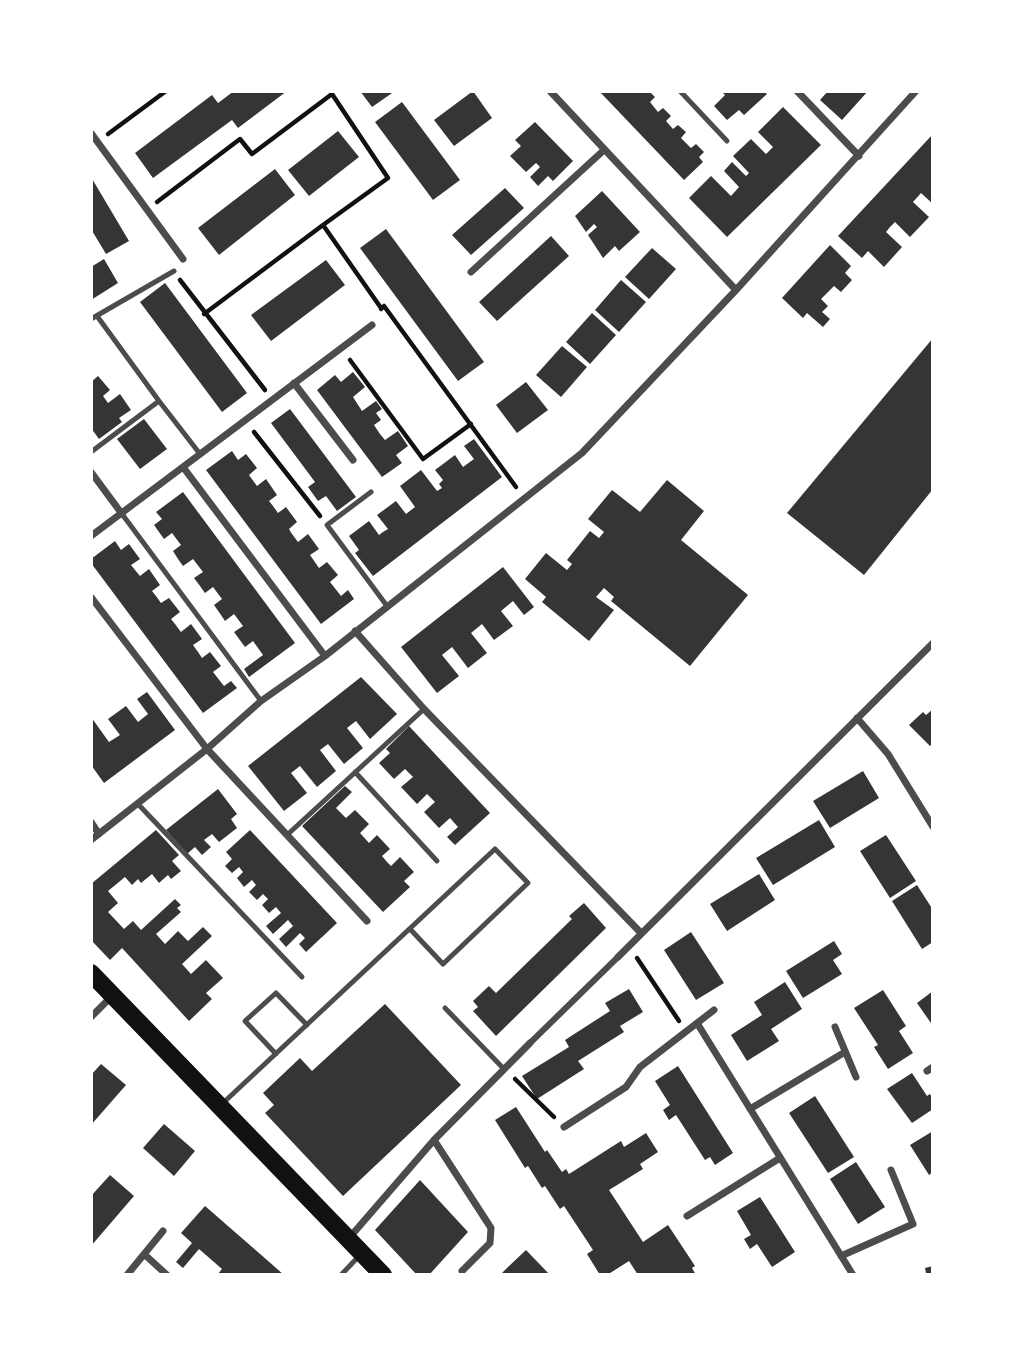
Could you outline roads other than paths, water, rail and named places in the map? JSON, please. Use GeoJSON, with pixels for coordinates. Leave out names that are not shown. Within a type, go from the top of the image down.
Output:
{"type":"FeatureCollection","features":[{"type":"Feature","properties":{"kind":"main road"},"geometry":{"type":"LineString","coordinates":[[91,973],[383,1275]]}},
{"type":"Feature","properties":{"kind":"street"},"geometry":{"type":"LineString","coordinates":[[550,91],[736,290]]}},
{"type":"Feature","properties":{"kind":"street"},"geometry":{"type":"LineString","coordinates":[[797,91],[859,156]]}},
{"type":"Feature","properties":{"kind":"street"},"geometry":{"type":"LineString","coordinates":[[91,840],[207,749],[261,701],[325,656],[582,453],[736,290],[916,91]]}},
{"type":"Feature","properties":{"kind":"street"},"geometry":{"type":"LineString","coordinates":[[91,133],[183,259]]}},
{"type":"Feature","properties":{"kind":"street"},"geometry":{"type":"LineString","coordinates":[[471,272],[604,150]]}},
{"type":"Feature","properties":{"kind":"street"},"geometry":{"type":"LineString","coordinates":[[91,536],[372,325]]}},
{"type":"Feature","properties":{"kind":"street"},"geometry":{"type":"LineString","coordinates":[[294,383],[353,460]]}},
{"type":"Feature","properties":{"kind":"street"},"geometry":{"type":"LineString","coordinates":[[183,467],[325,656]]}},
{"type":"Feature","properties":{"kind":"street"},"geometry":{"type":"LineString","coordinates":[[91,472],[122,514]]}},
{"type":"Feature","properties":{"kind":"street"},"geometry":{"type":"LineString","coordinates":[[91,597],[207,749],[367,921]]}},
{"type":"Feature","properties":{"kind":"street"},"geometry":{"type":"LineString","coordinates":[[355,631],[424,709],[641,933]]}},
{"type":"Feature","properties":{"kind":"street"},"geometry":{"type":"LineString","coordinates":[[348,1239],[434,1140],[933,643]]}},
{"type":"Feature","properties":{"kind":"street"},"geometry":{"type":"LineString","coordinates":[[857,718],[888,754],[933,827]]}},
{"type":"Feature","properties":{"kind":"street"},"geometry":{"type":"LineString","coordinates":[[91,822],[99,834]]}},
{"type":"Feature","properties":{"kind":"street"},"geometry":{"type":"LineString","coordinates":[[91,1017],[114,994]]}},
{"type":"Feature","properties":{"kind":"street"},"geometry":{"type":"LineString","coordinates":[[564,1127],[626,1087],[640,1067],[714,1010]]}},
{"type":"Feature","properties":{"kind":"street"},"geometry":{"type":"LineString","coordinates":[[697,1023],[853,1275]]}},
{"type":"Feature","properties":{"kind":"street"},"geometry":{"type":"LineString","coordinates":[[835,1027],[856,1077]]}},
{"type":"Feature","properties":{"kind":"street"},"geometry":{"type":"LineString","coordinates":[[750,1109],[845,1052]]}},
{"type":"Feature","properties":{"kind":"street"},"geometry":{"type":"LineString","coordinates":[[434,1140],[491,1228],[490,1243],[462,1271]]}},
{"type":"Feature","properties":{"kind":"street"},"geometry":{"type":"LineString","coordinates":[[687,1216],[780,1158]]}},
{"type":"Feature","properties":{"kind":"street"},"geometry":{"type":"LineString","coordinates":[[841,1256],[913,1224],[891,1170]]}},
{"type":"Feature","properties":{"kind":"street"},"geometry":{"type":"LineString","coordinates":[[127,1275],[163,1230]]}},
{"type":"Feature","properties":{"kind":"street"},"geometry":{"type":"LineString","coordinates":[[144,1255],[167,1275]]}},
{"type":"Feature","properties":{"kind":"lane"},"geometry":{"type":"LineString","coordinates":[[680,91],[727,141]]}},
{"type":"Feature","properties":{"kind":"lane"},"geometry":{"type":"LineString","coordinates":[[174,271],[94,318],[200,454]]}},
{"type":"Feature","properties":{"kind":"lane"},"geometry":{"type":"LineString","coordinates":[[91,452],[159,401]]}},
{"type":"Feature","properties":{"kind":"lane"},"geometry":{"type":"LineString","coordinates":[[371,492],[327,525],[387,606]]}},
{"type":"Feature","properties":{"kind":"lane"},"geometry":{"type":"LineString","coordinates":[[122,514],[261,701]]}},
{"type":"Feature","properties":{"kind":"lane"},"geometry":{"type":"LineString","coordinates":[[288,835],[424,709]]}},
{"type":"Feature","properties":{"kind":"lane"},"geometry":{"type":"LineString","coordinates":[[355,772],[437,861]]}},
{"type":"Feature","properties":{"kind":"lane"},"geometry":{"type":"LineString","coordinates":[[137,803],[302,977]]}},
{"type":"Feature","properties":{"kind":"lane"},"geometry":{"type":"LineString","coordinates":[[221,1105],[495,849],[528,883],[443,964],[410,929]]}},
{"type":"Feature","properties":{"kind":"lane"},"geometry":{"type":"LineString","coordinates":[[276,1054],[245,1021],[276,993],[307,1025]]}},
{"type":"Feature","properties":{"kind":"lane"},"geometry":{"type":"LineString","coordinates":[[445,1007],[504,1069]]}},
{"type":"Feature","properties":{"kind":"lane"},"geometry":{"type":"LineString","coordinates":[[341,1275],[362,1252]]}}]}
